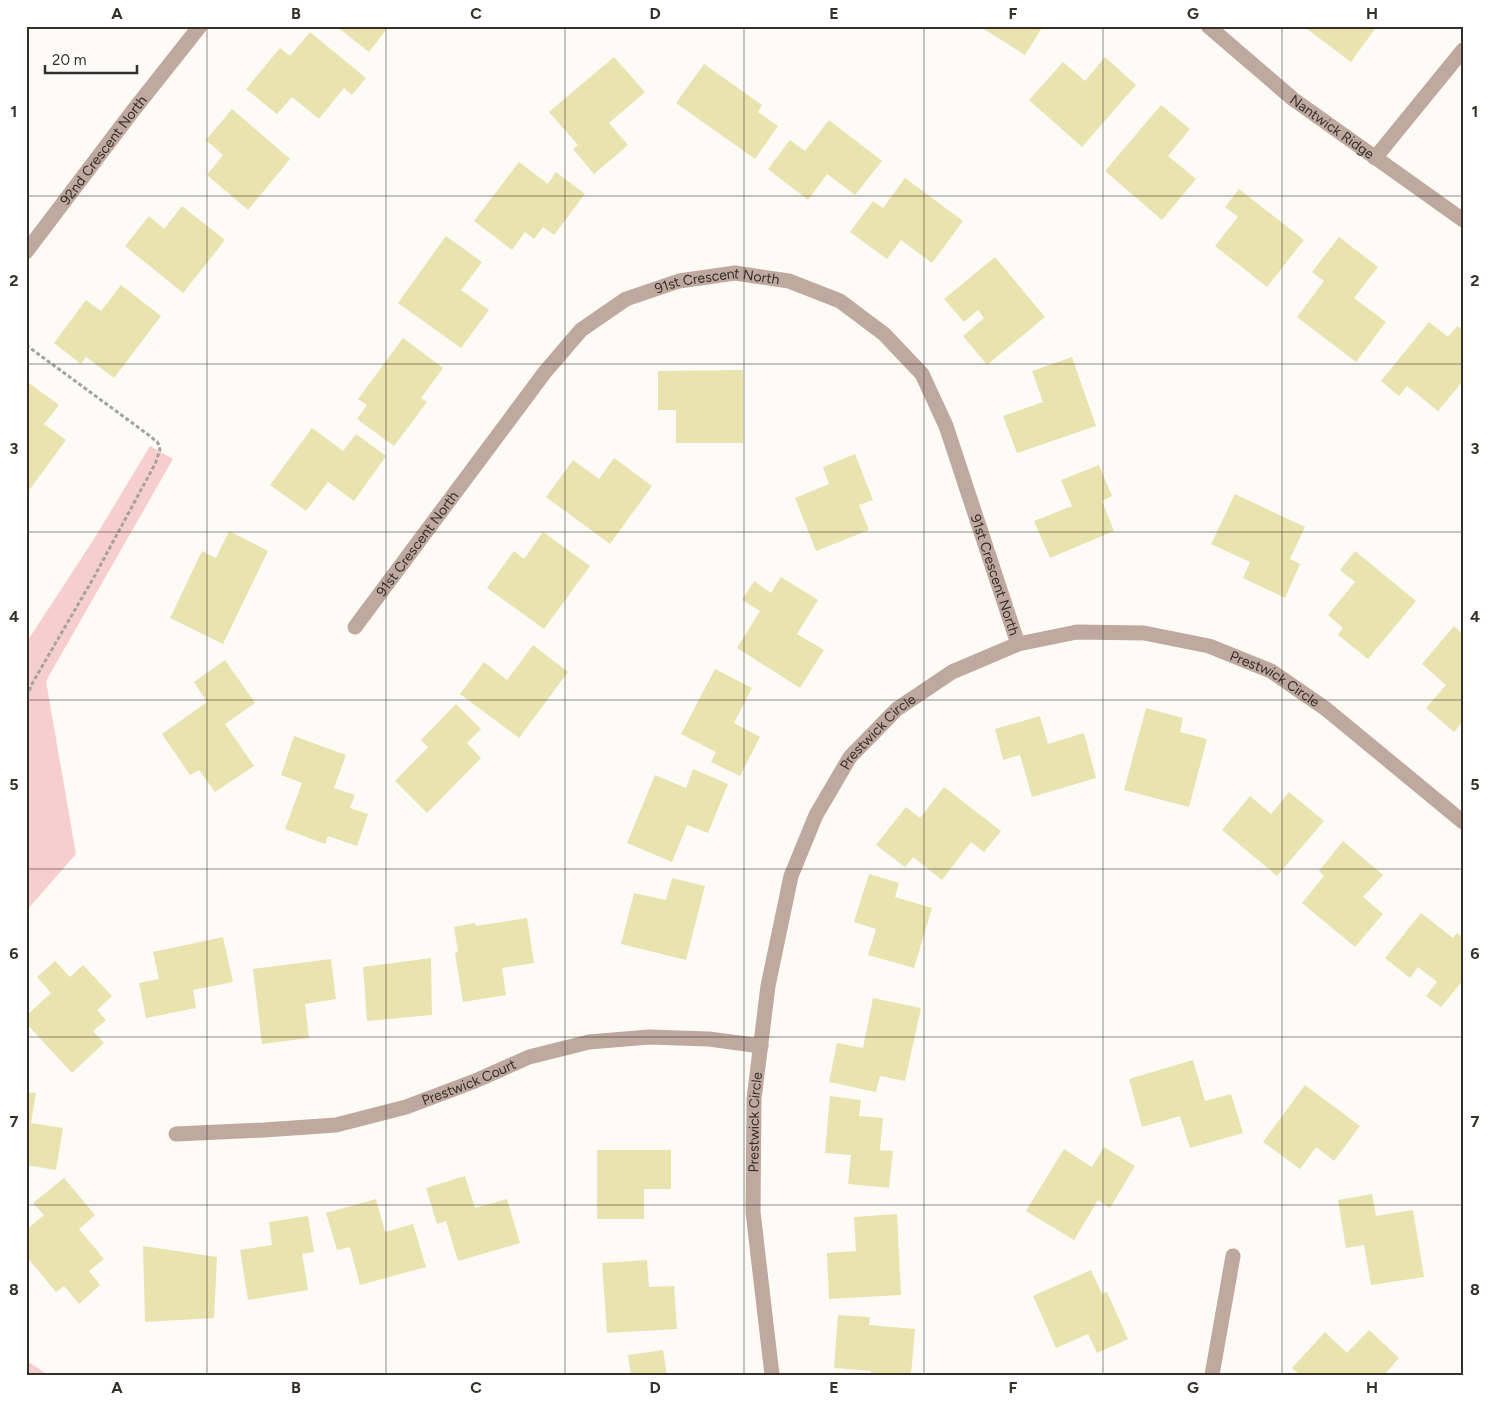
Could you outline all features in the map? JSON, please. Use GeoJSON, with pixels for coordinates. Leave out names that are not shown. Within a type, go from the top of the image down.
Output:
{"type":"FeatureCollection","features":[{"type":"Feature","properties":{"kind":"street","name":"92nd Crescent North"},"geometry":{"type":"LineString","coordinates":[[26,252],[200,26]]}},
{"type":"Feature","properties":{"kind":"street","name":"Nantwick Ridge"},"geometry":{"type":"LineString","coordinates":[[1208,26],[1293,99],[1463,220]]}},
{"type":"Feature","properties":{"kind":"street"},"geometry":{"type":"LineString","coordinates":[[1375,158],[1463,50]]}},
{"type":"Feature","properties":{"kind":"street","name":"91st Crescent North"},"geometry":{"type":"LineString","coordinates":[[355,627],[545,372],[582,330],[626,299],[678,281],[735,273],[789,281],[840,301],[884,334],[922,374],[946,426],[1018,644]]}},
{"type":"Feature","properties":{"kind":"street","name":"Prestwick Circle"},"geometry":{"type":"LineString","coordinates":[[772,1375],[753,1212],[754,1099],[768,986],[791,876],[816,815],[850,757],[897,709],[952,672],[1018,644],[1077,632],[1144,633],[1209,646],[1271,671],[1326,709],[1463,822]]}},
{"type":"Feature","properties":{"kind":"street","name":"Prestwick Court"},"geometry":{"type":"LineString","coordinates":[[176,1134],[336,1125],[406,1107],[475,1081],[529,1057],[589,1042],[649,1037],[709,1039],[761,1046]]}},
{"type":"Feature","properties":{"kind":"street"},"geometry":{"type":"LineString","coordinates":[[1212,1375],[1233,1256]]}},
{"type":"Feature","properties":{"kind":"path"},"geometry":{"type":"LineString","coordinates":[[26,345],[150,436],[158,443],[160,450],[155,464],[127,517],[33,682],[26,698]]}},
{"type":"Feature","properties":{"kind":"shaded area"},"geometry":{"type":"Polygon","coordinates":[[[150,446],[173,459],[46,681],[76,854],[26,911],[26,643],[94,539],[150,446]]]}},
{"type":"Feature","properties":{"kind":"shaded area"},"geometry":{"type":"Polygon","coordinates":[[[26,1360],[48,1375],[26,1375],[26,1360]]]}},
{"type":"Feature","properties":{"kind":"building"},"geometry":{"type":"Polygon","coordinates":[[[336,26],[389,26],[369,52],[336,26]]]}},
{"type":"Feature","properties":{"kind":"building"},"geometry":{"type":"Polygon","coordinates":[[[979,26],[1043,26],[1025,55],[979,26]]]}},
{"type":"Feature","properties":{"kind":"building"},"geometry":{"type":"Polygon","coordinates":[[[1303,26],[1377,26],[1351,62],[1303,26]]]}},
{"type":"Feature","properties":{"kind":"building"},"geometry":{"type":"Polygon","coordinates":[[[310,32],[366,78],[352,95],[344,88],[319,119],[292,97],[277,114],[246,89],[280,48],[290,56],[310,32]]]}},
{"type":"Feature","properties":{"kind":"building"},"geometry":{"type":"Polygon","coordinates":[[[614,57],[645,92],[609,123],[628,145],[594,174],[573,149],[578,145],[549,112],[614,57]]]}},
{"type":"Feature","properties":{"kind":"building"},"geometry":{"type":"Polygon","coordinates":[[[1105,57],[1136,85],[1082,147],[1029,100],[1063,62],[1085,81],[1105,57]]]}},
{"type":"Feature","properties":{"kind":"building"},"geometry":{"type":"Polygon","coordinates":[[[704,64],[762,105],[758,112],[778,126],[755,159],[676,103],[704,64]]]}},
{"type":"Feature","properties":{"kind":"building"},"geometry":{"type":"Polygon","coordinates":[[[1161,105],[1190,129],[1168,156],[1196,179],[1162,220],[1105,171],[1161,105]]]}},
{"type":"Feature","properties":{"kind":"building"},"geometry":{"type":"Polygon","coordinates":[[[232,109],[290,159],[248,210],[207,175],[223,155],[206,140],[232,109]]]}},
{"type":"Feature","properties":{"kind":"building"},"geometry":{"type":"Polygon","coordinates":[[[829,120],[882,161],[855,195],[827,174],[808,200],[768,169],[790,140],[805,151],[829,120]]]}},
{"type":"Feature","properties":{"kind":"building"},"geometry":{"type":"Polygon","coordinates":[[[519,162],[548,184],[556,172],[585,194],[554,235],[543,227],[534,239],[525,232],[512,250],[474,221],[519,162]]]}},
{"type":"Feature","properties":{"kind":"building"},"geometry":{"type":"Polygon","coordinates":[[[905,178],[963,221],[932,263],[901,240],[887,259],[850,232],[873,201],[883,208],[905,178]]]}},
{"type":"Feature","properties":{"kind":"building"},"geometry":{"type":"Polygon","coordinates":[[[1239,189],[1304,240],[1267,287],[1215,246],[1238,217],[1225,207],[1239,189]]]}},
{"type":"Feature","properties":{"kind":"building"},"geometry":{"type":"Polygon","coordinates":[[[182,206],[225,240],[183,293],[125,246],[149,216],[164,229],[182,206]]]}},
{"type":"Feature","properties":{"kind":"building"},"geometry":{"type":"Polygon","coordinates":[[[446,236],[482,262],[461,290],[489,310],[461,348],[398,303],[446,236]]]}},
{"type":"Feature","properties":{"kind":"building"},"geometry":{"type":"Polygon","coordinates":[[[1339,237],[1378,267],[1354,298],[1386,322],[1356,362],[1297,317],[1324,281],[1312,272],[1339,237]]]}},
{"type":"Feature","properties":{"kind":"building"},"geometry":{"type":"Polygon","coordinates":[[[995,257],[1045,317],[987,365],[963,336],[984,318],[978,310],[964,322],[944,299],[995,257]]]}},
{"type":"Feature","properties":{"kind":"building"},"geometry":{"type":"Polygon","coordinates":[[[121,285],[161,316],[114,378],[86,357],[81,364],[54,343],[86,300],[101,311],[121,285]]]}},
{"type":"Feature","properties":{"kind":"building"},"geometry":{"type":"Polygon","coordinates":[[[1429,322],[1448,337],[1457,326],[1463,330],[1463,383],[1438,411],[1407,386],[1399,396],[1381,381],[1429,322]]]}},
{"type":"Feature","properties":{"kind":"building"},"geometry":{"type":"Polygon","coordinates":[[[403,338],[443,368],[421,398],[427,402],[394,446],[357,419],[367,405],[358,399],[403,338]]]}},
{"type":"Feature","properties":{"kind":"building"},"geometry":{"type":"Polygon","coordinates":[[[1072,357],[1096,426],[1017,453],[1003,416],[1043,402],[1032,371],[1072,357]]]}},
{"type":"Feature","properties":{"kind":"building"},"geometry":{"type":"Polygon","coordinates":[[[743,370],[743,443],[676,443],[676,410],[658,410],[658,371],[743,370]]]}},
{"type":"Feature","properties":{"kind":"building"},"geometry":{"type":"Polygon","coordinates":[[[26,381],[59,405],[44,424],[66,440],[30,489],[26,487],[26,381]]]}},
{"type":"Feature","properties":{"kind":"building"},"geometry":{"type":"Polygon","coordinates":[[[312,428],[343,451],[356,434],[386,456],[354,501],[328,482],[306,511],[270,485],[312,428]]]}},
{"type":"Feature","properties":{"kind":"building"},"geometry":{"type":"Polygon","coordinates":[[[855,454],[873,500],[859,505],[869,530],[816,551],[795,498],[829,484],[823,467],[855,454]]]}},
{"type":"Feature","properties":{"kind":"building"},"geometry":{"type":"Polygon","coordinates":[[[614,458],[652,486],[610,544],[546,497],[573,460],[599,479],[614,458]]]}},
{"type":"Feature","properties":{"kind":"building"},"geometry":{"type":"Polygon","coordinates":[[[1099,465],[1112,496],[1102,501],[1114,531],[1050,558],[1034,521],[1072,506],[1061,480],[1099,465]]]}},
{"type":"Feature","properties":{"kind":"building"},"geometry":{"type":"Polygon","coordinates":[[[1235,494],[1305,527],[1290,559],[1300,564],[1285,598],[1243,578],[1250,562],[1211,544],[1235,494]]]}},
{"type":"Feature","properties":{"kind":"building"},"geometry":{"type":"Polygon","coordinates":[[[229,531],[268,551],[223,644],[170,618],[202,551],[216,558],[229,531]]]}},
{"type":"Feature","properties":{"kind":"building"},"geometry":{"type":"Polygon","coordinates":[[[543,532],[590,566],[544,629],[487,588],[514,551],[524,559],[543,532]]]}},
{"type":"Feature","properties":{"kind":"building"},"geometry":{"type":"Polygon","coordinates":[[[1355,551],[1416,601],[1368,659],[1338,635],[1343,628],[1328,615],[1355,582],[1340,570],[1355,551]]]}},
{"type":"Feature","properties":{"kind":"building"},"geometry":{"type":"Polygon","coordinates":[[[781,577],[818,600],[797,634],[824,650],[800,688],[737,648],[760,611],[742,600],[754,581],[771,593],[781,577]]]}},
{"type":"Feature","properties":{"kind":"building"},"geometry":{"type":"Polygon","coordinates":[[[1454,626],[1463,634],[1463,721],[1454,732],[1426,708],[1446,685],[1422,664],[1454,626]]]}},
{"type":"Feature","properties":{"kind":"building"},"geometry":{"type":"Polygon","coordinates":[[[533,645],[568,672],[519,738],[460,694],[484,662],[507,680],[533,645]]]}},
{"type":"Feature","properties":{"kind":"building"},"geometry":{"type":"Polygon","coordinates":[[[225,660],[255,703],[225,724],[254,766],[215,792],[199,770],[190,775],[162,734],[207,702],[194,682],[225,660]]]}},
{"type":"Feature","properties":{"kind":"building"},"geometry":{"type":"Polygon","coordinates":[[[715,669],[752,688],[734,723],[760,737],[740,776],[711,762],[716,752],[681,734],[715,669]]]}},
{"type":"Feature","properties":{"kind":"building"},"geometry":{"type":"Polygon","coordinates":[[[456,704],[481,729],[467,743],[481,758],[427,813],[395,781],[428,747],[421,740],[456,704]]]}},
{"type":"Feature","properties":{"kind":"building"},"geometry":{"type":"Polygon","coordinates":[[[1146,708],[1183,718],[1180,732],[1207,739],[1189,807],[1124,790],[1146,708]]]}},
{"type":"Feature","properties":{"kind":"building"},"geometry":{"type":"Polygon","coordinates":[[[1040,716],[1048,744],[1084,733],[1096,778],[1032,797],[1020,755],[1003,760],[995,729],[1040,716]]]}},
{"type":"Feature","properties":{"kind":"building"},"geometry":{"type":"Polygon","coordinates":[[[294,736],[346,755],[334,788],[355,795],[350,808],[368,814],[357,846],[328,836],[325,844],[285,829],[302,783],[281,775],[294,736]]]}},
{"type":"Feature","properties":{"kind":"building"},"geometry":{"type":"Polygon","coordinates":[[[693,769],[728,784],[708,833],[687,825],[672,862],[627,843],[655,775],[686,788],[693,769]]]}},
{"type":"Feature","properties":{"kind":"building"},"geometry":{"type":"Polygon","coordinates":[[[944,787],[1001,831],[984,852],[971,842],[942,880],[913,857],[905,867],[876,845],[906,807],[920,818],[944,787]]]}},
{"type":"Feature","properties":{"kind":"building"},"geometry":{"type":"Polygon","coordinates":[[[1289,792],[1324,821],[1277,876],[1222,830],[1250,796],[1271,814],[1289,792]]]}},
{"type":"Feature","properties":{"kind":"building"},"geometry":{"type":"Polygon","coordinates":[[[1343,841],[1383,875],[1363,897],[1383,914],[1355,947],[1302,903],[1324,876],[1319,871],[1343,841]]]}},
{"type":"Feature","properties":{"kind":"building"},"geometry":{"type":"Polygon","coordinates":[[[869,874],[899,883],[895,897],[932,908],[914,968],[868,955],[876,929],[854,922],[869,874]]]}},
{"type":"Feature","properties":{"kind":"building"},"geometry":{"type":"Polygon","coordinates":[[[672,878],[705,886],[686,960],[621,944],[634,893],[666,900],[672,878]]]}},
{"type":"Feature","properties":{"kind":"building"},"geometry":{"type":"Polygon","coordinates":[[[1421,913],[1453,938],[1457,933],[1463,938],[1463,980],[1441,1007],[1426,996],[1437,982],[1418,967],[1410,978],[1385,958],[1421,913]]]}},
{"type":"Feature","properties":{"kind":"building"},"geometry":{"type":"Polygon","coordinates":[[[527,918],[534,963],[502,968],[506,995],[463,1002],[455,953],[458,952],[454,927],[475,923],[476,926],[527,918]]]}},
{"type":"Feature","properties":{"kind":"building"},"geometry":{"type":"Polygon","coordinates":[[[223,937],[233,982],[193,990],[196,1008],[146,1018],[139,983],[159,979],[153,952],[223,937]]]}},
{"type":"Feature","properties":{"kind":"building"},"geometry":{"type":"Polygon","coordinates":[[[431,958],[432,1015],[367,1021],[363,967],[431,958]]]}},
{"type":"Feature","properties":{"kind":"building"},"geometry":{"type":"Polygon","coordinates":[[[331,959],[336,999],[305,1004],[309,1038],[262,1044],[253,969],[331,959]]]}},
{"type":"Feature","properties":{"kind":"building"},"geometry":{"type":"Polygon","coordinates":[[[55,961],[70,977],[83,965],[112,996],[97,1010],[106,1020],[93,1031],[104,1043],[72,1073],[26,1023],[26,1016],[51,993],[37,977],[55,961]]]}},
{"type":"Feature","properties":{"kind":"building"},"geometry":{"type":"Polygon","coordinates":[[[873,998],[921,1008],[905,1081],[880,1076],[876,1092],[829,1082],[837,1043],[863,1048],[873,998]]]}},
{"type":"Feature","properties":{"kind":"building"},"geometry":{"type":"Polygon","coordinates":[[[1193,1060],[1205,1101],[1231,1094],[1243,1133],[1190,1148],[1180,1116],[1142,1127],[1129,1079],[1193,1060]]]}},
{"type":"Feature","properties":{"kind":"building"},"geometry":{"type":"Polygon","coordinates":[[[1305,1085],[1360,1126],[1334,1161],[1316,1147],[1300,1169],[1263,1142],[1305,1085]]]}},
{"type":"Feature","properties":{"kind":"building"},"geometry":{"type":"Polygon","coordinates":[[[26,1092],[36,1093],[31,1123],[63,1128],[56,1170],[26,1165],[26,1092]]]}},
{"type":"Feature","properties":{"kind":"building"},"geometry":{"type":"Polygon","coordinates":[[[830,1096],[861,1100],[859,1116],[883,1118],[880,1150],[893,1151],[889,1188],[848,1184],[851,1155],[825,1153],[830,1096]]]}},
{"type":"Feature","properties":{"kind":"building"},"geometry":{"type":"Polygon","coordinates":[[[1104,1147],[1135,1166],[1110,1208],[1098,1200],[1074,1240],[1026,1211],[1064,1149],[1092,1167],[1104,1147]]]}},
{"type":"Feature","properties":{"kind":"building"},"geometry":{"type":"Polygon","coordinates":[[[597,1150],[671,1150],[671,1189],[644,1189],[644,1219],[597,1219],[597,1150]]]}},
{"type":"Feature","properties":{"kind":"building"},"geometry":{"type":"Polygon","coordinates":[[[465,1176],[475,1208],[507,1199],[520,1243],[458,1261],[446,1221],[437,1224],[426,1188],[465,1176]]]}},
{"type":"Feature","properties":{"kind":"building"},"geometry":{"type":"Polygon","coordinates":[[[64,1178],[95,1215],[79,1229],[104,1259],[89,1271],[100,1285],[79,1304],[64,1286],[56,1292],[26,1256],[26,1230],[44,1215],[33,1203],[64,1178]]]}},
{"type":"Feature","properties":{"kind":"building"},"geometry":{"type":"Polygon","coordinates":[[[1372,1194],[1376,1216],[1413,1210],[1424,1277],[1371,1285],[1364,1245],[1346,1248],[1338,1200],[1372,1194]]]}},
{"type":"Feature","properties":{"kind":"building"},"geometry":{"type":"Polygon","coordinates":[[[376,1199],[385,1232],[413,1224],[426,1267],[360,1285],[350,1247],[337,1250],[326,1213],[376,1199]]]}},
{"type":"Feature","properties":{"kind":"building"},"geometry":{"type":"Polygon","coordinates":[[[897,1214],[901,1295],[829,1299],[827,1253],[856,1251],[854,1217],[897,1214]]]}},
{"type":"Feature","properties":{"kind":"building"},"geometry":{"type":"Polygon","coordinates":[[[308,1216],[314,1252],[302,1254],[308,1290],[248,1300],[240,1250],[272,1245],[269,1222],[308,1216]]]}},
{"type":"Feature","properties":{"kind":"building"},"geometry":{"type":"Polygon","coordinates":[[[143,1246],[217,1257],[214,1318],[145,1322],[143,1246]]]}},
{"type":"Feature","properties":{"kind":"building"},"geometry":{"type":"Polygon","coordinates":[[[647,1260],[649,1287],[674,1286],[677,1329],[607,1333],[602,1263],[647,1260]]]}},
{"type":"Feature","properties":{"kind":"building"},"geometry":{"type":"Polygon","coordinates":[[[1091,1270],[1102,1294],[1107,1292],[1128,1339],[1097,1353],[1088,1334],[1056,1348],[1033,1296],[1091,1270]]]}},
{"type":"Feature","properties":{"kind":"building"},"geometry":{"type":"Polygon","coordinates":[[[838,1315],[870,1317],[869,1325],[915,1329],[911,1375],[871,1375],[871,1371],[834,1368],[838,1315]]]}},
{"type":"Feature","properties":{"kind":"building"},"geometry":{"type":"Polygon","coordinates":[[[1369,1330],[1399,1358],[1384,1375],[1300,1375],[1292,1368],[1325,1332],[1347,1353],[1369,1330]]]}},
{"type":"Feature","properties":{"kind":"building"},"geometry":{"type":"Polygon","coordinates":[[[663,1350],[667,1375],[631,1375],[628,1355],[663,1350]]]}}]}
